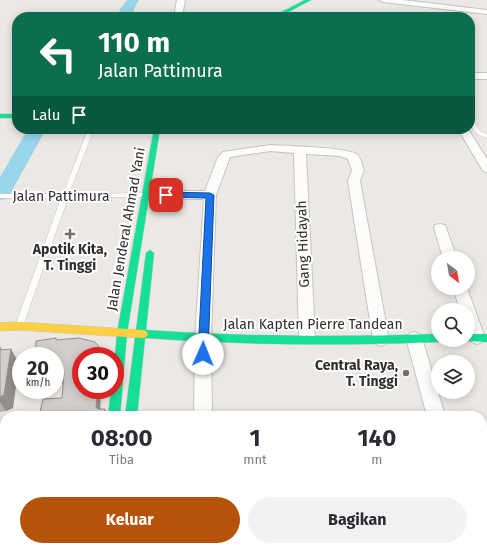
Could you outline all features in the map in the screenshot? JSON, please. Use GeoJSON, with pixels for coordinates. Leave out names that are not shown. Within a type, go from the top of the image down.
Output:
{"type":"FeatureCollection","features":[{"type":"Feature","properties":{"kind":"main road"},"geometry":{"type":"LineString","coordinates":[[277,12],[301,0]]}},
{"type":"Feature","properties":{"kind":"main road"},"geometry":{"type":"LineString","coordinates":[[285,12],[309,0]]}},
{"type":"Feature","properties":{"kind":"main road"},"geometry":{"type":"LineString","coordinates":[[0,116],[12,116]]}},
{"type":"Feature","properties":{"kind":"main road","name":"Jalan Jenderal Ahmad Yani"},"geometry":{"type":"LineString","coordinates":[[114,411],[122,333],[154,195],[157,134]]}},
{"type":"Feature","properties":{"kind":"main road","name":"Jalan Jenderal Ahmad Yani"},"geometry":{"type":"LineString","coordinates":[[132,411],[151,242]]}},
{"type":"Feature","properties":{"kind":"main road","name":"Jalan Kapten Pierre Tandean"},"geometry":{"type":"LineString","coordinates":[[0,327],[19,326],[203,338],[381,340],[431,338]]}},
{"type":"Feature","properties":{"kind":"street"},"geometry":{"type":"LineString","coordinates":[[179,12],[181,0]]}},
{"type":"Feature","properties":{"kind":"street"},"geometry":{"type":"LineString","coordinates":[[383,0],[426,3],[487,12]]}},
{"type":"Feature","properties":{"kind":"street"},"geometry":{"type":"LineString","coordinates":[[456,0],[464,9]]}},
{"type":"Feature","properties":{"kind":"street"},"geometry":{"type":"LineString","coordinates":[[475,76],[487,76]]}},
{"type":"Feature","properties":{"kind":"street"},"geometry":{"type":"LineString","coordinates":[[466,134],[487,168]]}},
{"type":"Feature","properties":{"kind":"street"},"geometry":{"type":"LineString","coordinates":[[203,411],[203,338],[210,195],[224,157],[227,154],[270,148],[340,153],[349,155],[354,159],[358,170],[354,182],[381,340]]}},
{"type":"Feature","properties":{"kind":"street","name":"Gang Hidayah"},"geometry":{"type":"LineString","coordinates":[[300,150],[307,338]]}},
{"type":"Feature","properties":{"kind":"street","name":"Jalan Pattimura"},"geometry":{"type":"LineString","coordinates":[[154,195],[210,195]]}},
{"type":"Feature","properties":{"kind":"street"},"geometry":{"type":"LineString","coordinates":[[440,228],[448,251]]}},
{"type":"Feature","properties":{"kind":"street"},"geometry":{"type":"LineString","coordinates":[[414,338],[435,411]]}},
{"type":"Feature","properties":{"kind":"lane"},"geometry":{"type":"LineString","coordinates":[[475,127],[479,132],[487,136]]}},
{"type":"Feature","properties":{"kind":"lane"},"geometry":{"type":"LineString","coordinates":[[19,326],[65,196],[89,134]]}},
{"type":"Feature","properties":{"kind":"lane","name":"Jalan Pattimura"},"geometry":{"type":"LineString","coordinates":[[0,196],[154,195]]}},
{"type":"Feature","properties":{"kind":"building"},"geometry":{"type":"Polygon","coordinates":[[[56,338],[56,340],[79,338],[95,342],[99,347],[72,347],[72,399],[97,399],[96,407],[98,409],[105,409],[105,411],[40,411],[43,399],[64,399],[64,347],[36,347],[36,341],[56,338]]]}},
{"type":"Feature","properties":{"kind":"building"},"geometry":{"type":"Polygon","coordinates":[[[11,349],[4,395],[0,397],[0,350],[11,349]]]}},
{"type":"Feature","properties":{"kind":"waterway"},"geometry":{"type":"LineString","coordinates":[[126,12],[133,0]]}},
{"type":"Feature","properties":{"kind":"waterway"},"geometry":{"type":"LineString","coordinates":[[0,194],[34,134]]}},
{"type":"Feature","properties":{"kind":"traffic: fast"},"geometry":{"type":"LineString","coordinates":[[285,12],[309,0]]}},
{"type":"Feature","properties":{"kind":"traffic: fast"},"geometry":{"type":"LineString","coordinates":[[0,116],[12,116]]}},
{"type":"Feature","properties":{"kind":"traffic: fast"},"geometry":{"type":"LineString","coordinates":[[114,411],[122,333],[156,134]]}},
{"type":"Feature","properties":{"kind":"traffic: fast"},"geometry":{"type":"LineString","coordinates":[[132,411],[150,253]]}},
{"type":"Feature","properties":{"kind":"traffic: fast"},"geometry":{"type":"LineString","coordinates":[[143,334],[203,338],[381,340],[431,338]]}},
{"type":"Feature","properties":{"kind":"traffic: fast"},"geometry":{"type":"LineString","coordinates":[[475,338],[487,338]]}},
{"type":"Feature","properties":{"kind":"traffic: slow"},"geometry":{"type":"LineString","coordinates":[[0,327],[19,326],[143,334]]}},
{"type":"Feature","properties":{"kind":"place","name":"Apotik Kita, T. Tinggi"},"geometry":{"type":"Point","coordinates":[70,234]}},
{"type":"Feature","properties":{"kind":"place","name":"Central Raya, T. Tinggi"},"geometry":{"type":"Point","coordinates":[406,373]}},
{"type":"Feature","properties":{"kind":"route"},"geometry":{"type":"LineString","coordinates":[[166,195],[210,195],[203,354]]}}]}
